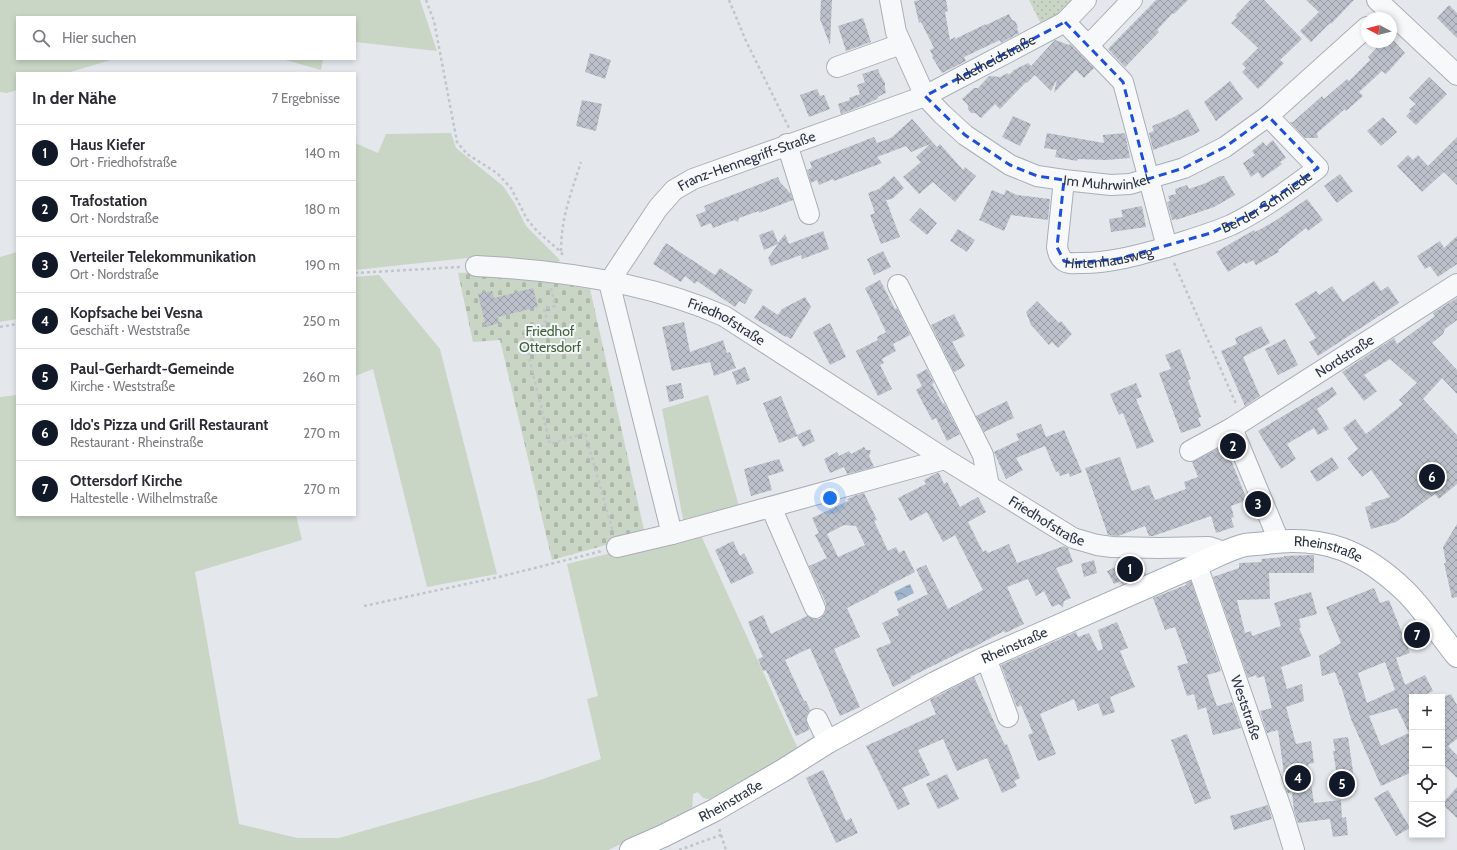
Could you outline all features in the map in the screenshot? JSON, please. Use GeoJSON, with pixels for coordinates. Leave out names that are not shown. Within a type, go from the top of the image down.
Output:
{"type":"FeatureCollection","features":[{"type":"Feature","properties":{"kind":"main road","name":"Rheinstraße"},"geometry":{"type":"LineString","coordinates":[[631,850],[715,810],[828,742],[914,694],[984,659],[1224,552],[1245,545],[1279,541],[1309,541],[1336,546],[1363,559],[1386,574],[1407,593],[1457,656]]}},
{"type":"Feature","properties":{"kind":"street","name":"Im Muhrwinkel"},"geometry":{"type":"LineString","coordinates":[[890,0],[896,32],[925,96],[965,135],[1010,165],[1037,176],[1111,185],[1130,184],[1184,168],[1225,146],[1268,116],[1361,32]]}},
{"type":"Feature","properties":{"kind":"street","name":"Adelheidstraße"},"geometry":{"type":"LineString","coordinates":[[925,96],[1065,22],[1086,0]]}},
{"type":"Feature","properties":{"kind":"street"},"geometry":{"type":"LineString","coordinates":[[1088,46],[1132,0]]}},
{"type":"Feature","properties":{"kind":"street"},"geometry":{"type":"LineString","coordinates":[[1380,9],[1456,72]]}},
{"type":"Feature","properties":{"kind":"street"},"geometry":{"type":"LineString","coordinates":[[1065,22],[1123,82],[1148,179]]}},
{"type":"Feature","properties":{"kind":"street"},"geometry":{"type":"LineString","coordinates":[[837,67],[901,44]]}},
{"type":"Feature","properties":{"kind":"street","name":"Franz-Hennegriff-Straße"},"geometry":{"type":"LineString","coordinates":[[609,282],[658,208],[674,190],[693,179],[925,96]]}},
{"type":"Feature","properties":{"kind":"street","name":"Bei der Schmiede"},"geometry":{"type":"LineString","coordinates":[[1167,246],[1211,233],[1232,224],[1286,192],[1318,168],[1268,116]]}},
{"type":"Feature","properties":{"kind":"street"},"geometry":{"type":"LineString","coordinates":[[791,143],[809,214]]}},
{"type":"Feature","properties":{"kind":"street","name":"Hirtenhausweg"},"geometry":{"type":"LineString","coordinates":[[1064,180],[1057,247],[1059,256],[1064,261],[1072,263],[1088,263],[1110,261],[1167,246],[1148,179]]}},
{"type":"Feature","properties":{"kind":"street","name":"Friedhofstraße"},"geometry":{"type":"LineString","coordinates":[[476,266],[524,268],[561,273],[671,296],[697,304],[724,316],[945,460],[1073,538],[1097,545],[1159,548],[1209,546],[1224,552]]}},
{"type":"Feature","properties":{"kind":"street"},"geometry":{"type":"LineString","coordinates":[[609,282],[672,534]]}},
{"type":"Feature","properties":{"kind":"street"},"geometry":{"type":"LineString","coordinates":[[898,284],[983,455],[989,486]]}},
{"type":"Feature","properties":{"kind":"street","name":"Nordstraße"},"geometry":{"type":"LineString","coordinates":[[1190,451],[1238,425],[1457,284]]}},
{"type":"Feature","properties":{"kind":"street"},"geometry":{"type":"LineString","coordinates":[[1238,425],[1279,541]]}},
{"type":"Feature","properties":{"kind":"street"},"geometry":{"type":"LineString","coordinates":[[617,547],[672,534],[945,460]]}},
{"type":"Feature","properties":{"kind":"street"},"geometry":{"type":"LineString","coordinates":[[771,507],[815,608]]}},
{"type":"Feature","properties":{"kind":"street"},"geometry":{"type":"LineString","coordinates":[[1159,548],[1188,569]]}},
{"type":"Feature","properties":{"kind":"street","name":"Weststraße"},"geometry":{"type":"LineString","coordinates":[[1188,569],[1278,799],[1294,850]]}},
{"type":"Feature","properties":{"kind":"street"},"geometry":{"type":"LineString","coordinates":[[984,659],[989,666],[1008,717]]}},
{"type":"Feature","properties":{"kind":"street"},"geometry":{"type":"LineString","coordinates":[[817,719],[828,742]]}},
{"type":"Feature","properties":{"kind":"path"},"geometry":{"type":"LineString","coordinates":[[364,606],[499,577],[617,547],[585,433],[550,444],[523,332],[542,326],[547,320],[544,309],[555,306],[551,285],[561,273],[566,261],[561,252],[527,219],[511,188],[496,173],[467,154],[457,142],[434,21],[426,0]]}},
{"type":"Feature","properties":{"kind":"path"},"geometry":{"type":"LineString","coordinates":[[729,0],[791,143]]}},
{"type":"Feature","properties":{"kind":"path"},"geometry":{"type":"LineString","coordinates":[[561,252],[561,236],[564,216],[581,162]]}},
{"type":"Feature","properties":{"kind":"path"},"geometry":{"type":"LineString","coordinates":[[1167,246],[1238,425]]}},
{"type":"Feature","properties":{"kind":"path"},"geometry":{"type":"LineString","coordinates":[[356,273],[476,266]]}},
{"type":"Feature","properties":{"kind":"path"},"geometry":{"type":"LineString","coordinates":[[0,327],[16,324]]}},
{"type":"Feature","properties":{"kind":"path"},"geometry":{"type":"LineString","coordinates":[[721,835],[726,850]]}},
{"type":"Feature","properties":{"kind":"highlighted area"},"geometry":{"type":"Polygon","coordinates":[[[1065,22],[1123,82],[1148,179],[1184,168],[1225,147],[1268,116],[1318,168],[1252,213],[1211,233],[1118,259],[1072,263],[1064,261],[1057,247],[1064,180],[1037,176],[1010,165],[965,135],[925,96],[1065,22]]]}},
{"type":"Feature","properties":{"kind":"green space"},"geometry":{"type":"Polygon","coordinates":[[[0,0],[420,0],[437,51],[356,42],[356,16],[16,16],[16,60],[111,60],[70,72],[16,72],[16,90],[7,93],[0,92],[0,0]]]}},
{"type":"Feature","properties":{"kind":"green space"},"geometry":{"type":"Polygon","coordinates":[[[1029,0],[1078,0],[1042,26],[1029,0]]]}},
{"type":"Feature","properties":{"kind":"green space"},"geometry":{"type":"Polygon","coordinates":[[[286,60],[323,60],[321,70],[286,60]]]}},
{"type":"Feature","properties":{"kind":"green space"},"geometry":{"type":"Polygon","coordinates":[[[451,133],[456,148],[503,186],[515,204],[526,226],[560,260],[556,265],[486,256],[356,270],[356,143],[378,153],[386,134],[451,133]]]}},
{"type":"Feature","properties":{"kind":"green space"},"geometry":{"type":"Polygon","coordinates":[[[16,252],[16,319],[0,322],[0,257],[16,252]]]}},
{"type":"Feature","properties":{"kind":"green space","name":"Friedhof Ottersdorf"},"geometry":{"type":"Polygon","coordinates":[[[486,272],[590,289],[645,534],[552,560],[500,340],[473,342],[458,273],[486,272]]]}},
{"type":"Feature","properties":{"kind":"green space"},"geometry":{"type":"Polygon","coordinates":[[[379,275],[440,349],[497,574],[427,587],[373,369],[356,376],[356,277],[379,275]]]}},
{"type":"Feature","properties":{"kind":"green space"},"geometry":{"type":"Polygon","coordinates":[[[16,395],[16,516],[296,516],[302,540],[195,572],[239,824],[297,838],[339,838],[540,780],[601,759],[587,699],[598,696],[567,564],[699,531],[798,749],[714,800],[703,798],[698,792],[693,794],[692,812],[608,850],[0,850],[0,397],[16,395]]]}},
{"type":"Feature","properties":{"kind":"green space"},"geometry":{"type":"Polygon","coordinates":[[[708,395],[740,510],[684,524],[662,409],[708,395]]]}},
{"type":"Feature","properties":{"kind":"water"},"geometry":{"type":"Polygon","coordinates":[[[910,584],[914,593],[898,601],[894,592],[910,584]]]}},
{"type":"Feature","properties":{"kind":"building"},"geometry":{"type":"Polygon","coordinates":[[[821,0],[832,0],[830,45],[820,19],[821,0]]]}},
{"type":"Feature","properties":{"kind":"building"},"geometry":{"type":"Polygon","coordinates":[[[946,0],[948,11],[945,12],[950,40],[1009,14],[1012,20],[1015,21],[1019,33],[1001,43],[1000,40],[964,57],[966,61],[942,73],[932,57],[933,56],[930,50],[934,48],[921,22],[919,23],[914,1],[946,0]]]}},
{"type":"Feature","properties":{"kind":"building"},"geometry":{"type":"Polygon","coordinates":[[[1156,0],[1188,0],[1157,30],[1159,32],[1125,67],[1108,49],[1156,0]]]}},
{"type":"Feature","properties":{"kind":"building"},"geometry":{"type":"Polygon","coordinates":[[[1250,0],[1264,0],[1302,39],[1280,60],[1284,63],[1258,89],[1242,72],[1246,68],[1242,64],[1258,48],[1231,23],[1237,17],[1235,16],[1250,0]]]}},
{"type":"Feature","properties":{"kind":"building"},"geometry":{"type":"Polygon","coordinates":[[[1306,0],[1354,0],[1311,42],[1300,31],[1319,12],[1306,0]]]}},
{"type":"Feature","properties":{"kind":"building"},"geometry":{"type":"Polygon","coordinates":[[[1449,5],[1457,13],[1457,38],[1437,18],[1449,5]]]}},
{"type":"Feature","properties":{"kind":"building"},"geometry":{"type":"Polygon","coordinates":[[[863,18],[871,42],[846,51],[838,26],[863,18]]]}},
{"type":"Feature","properties":{"kind":"building"},"geometry":{"type":"Polygon","coordinates":[[[1055,40],[1069,45],[1070,44],[1094,68],[1084,78],[1076,70],[1054,93],[1057,79],[1051,91],[1035,75],[1027,83],[1026,82],[1000,109],[995,104],[981,118],[975,113],[971,113],[968,109],[968,105],[962,99],[974,88],[978,88],[989,76],[1000,77],[1008,73],[1009,75],[1014,70],[1028,63],[1031,66],[1055,40]]]}},
{"type":"Feature","properties":{"kind":"building"},"geometry":{"type":"Polygon","coordinates":[[[1397,44],[1405,53],[1386,74],[1382,71],[1359,92],[1363,96],[1317,133],[1318,138],[1305,138],[1290,122],[1293,122],[1322,96],[1324,99],[1347,79],[1349,81],[1370,60],[1368,57],[1376,48],[1397,48],[1397,44]]]}},
{"type":"Feature","properties":{"kind":"building"},"geometry":{"type":"Polygon","coordinates":[[[590,53],[611,60],[605,79],[585,72],[590,53]]]}},
{"type":"Feature","properties":{"kind":"building"},"geometry":{"type":"Polygon","coordinates":[[[878,69],[885,83],[886,93],[879,96],[877,99],[841,114],[838,104],[850,100],[849,98],[860,94],[857,85],[865,82],[862,74],[878,69]]]}},
{"type":"Feature","properties":{"kind":"building"},"geometry":{"type":"Polygon","coordinates":[[[1429,77],[1447,94],[1416,125],[1406,116],[1411,111],[1409,110],[1416,104],[1409,98],[1429,77]]]}},
{"type":"Feature","properties":{"kind":"building"},"geometry":{"type":"Polygon","coordinates":[[[1230,81],[1243,99],[1216,121],[1204,102],[1230,81]]]}},
{"type":"Feature","properties":{"kind":"building"},"geometry":{"type":"Polygon","coordinates":[[[817,89],[820,96],[824,95],[830,109],[809,117],[800,95],[817,89]]]}},
{"type":"Feature","properties":{"kind":"building"},"geometry":{"type":"Polygon","coordinates":[[[582,100],[602,104],[596,131],[576,126],[582,100]]]}},
{"type":"Feature","properties":{"kind":"building"},"geometry":{"type":"Polygon","coordinates":[[[1188,109],[1200,131],[1153,150],[1149,133],[1154,131],[1152,126],[1174,117],[1188,109]]]}},
{"type":"Feature","properties":{"kind":"building"},"geometry":{"type":"Polygon","coordinates":[[[1013,116],[1031,124],[1020,146],[1002,137],[1013,116]]]}},
{"type":"Feature","properties":{"kind":"building"},"geometry":{"type":"Polygon","coordinates":[[[1383,117],[1397,132],[1381,146],[1367,131],[1383,117]]]}},
{"type":"Feature","properties":{"kind":"building"},"geometry":{"type":"Polygon","coordinates":[[[912,119],[937,147],[940,144],[963,170],[965,167],[976,176],[955,202],[933,182],[919,194],[903,177],[921,162],[916,157],[930,144],[911,152],[906,146],[877,157],[882,163],[834,181],[833,179],[819,185],[817,180],[811,183],[807,170],[812,168],[810,162],[874,137],[877,143],[891,138],[912,119]]]}},
{"type":"Feature","properties":{"kind":"building"},"geometry":{"type":"Polygon","coordinates":[[[1047,133],[1104,143],[1103,135],[1125,133],[1130,158],[1106,160],[1078,159],[1077,161],[1055,157],[1057,150],[1044,148],[1047,133]]]}},
{"type":"Feature","properties":{"kind":"building"},"geometry":{"type":"Polygon","coordinates":[[[1457,137],[1457,185],[1444,172],[1422,192],[1397,166],[1408,155],[1413,160],[1418,155],[1428,166],[1457,137]]]}},
{"type":"Feature","properties":{"kind":"building"},"geometry":{"type":"Polygon","coordinates":[[[1273,140],[1286,158],[1280,162],[1282,164],[1262,178],[1258,172],[1251,177],[1243,163],[1255,155],[1252,151],[1263,142],[1266,146],[1273,140]]]}},
{"type":"Feature","properties":{"kind":"building"},"geometry":{"type":"Polygon","coordinates":[[[1340,174],[1353,191],[1337,203],[1324,186],[1340,174]]]}},
{"type":"Feature","properties":{"kind":"building"},"geometry":{"type":"Polygon","coordinates":[[[894,176],[904,188],[892,199],[886,200],[900,237],[881,244],[870,215],[875,213],[868,193],[879,189],[894,176]]]}},
{"type":"Feature","properties":{"kind":"building"},"geometry":{"type":"Polygon","coordinates":[[[1220,176],[1224,176],[1235,195],[1214,207],[1172,220],[1167,202],[1170,201],[1168,196],[1176,194],[1175,189],[1187,185],[1189,189],[1220,176]]]}},
{"type":"Feature","properties":{"kind":"building"},"geometry":{"type":"Polygon","coordinates":[[[778,177],[780,182],[791,194],[793,200],[759,213],[759,211],[739,218],[738,222],[734,220],[713,228],[711,223],[701,227],[696,215],[706,211],[704,206],[778,177]]]}},
{"type":"Feature","properties":{"kind":"building"},"geometry":{"type":"Polygon","coordinates":[[[992,190],[1004,195],[1006,190],[1017,195],[1050,199],[1048,220],[1011,215],[1004,231],[979,220],[992,190]]]}},
{"type":"Feature","properties":{"kind":"building"},"geometry":{"type":"Polygon","coordinates":[[[1307,199],[1323,220],[1308,231],[1306,228],[1278,250],[1279,252],[1256,265],[1253,260],[1246,264],[1244,262],[1228,272],[1216,252],[1254,230],[1255,232],[1275,221],[1307,199]]]}},
{"type":"Feature","properties":{"kind":"building"},"geometry":{"type":"Polygon","coordinates":[[[1142,206],[1146,227],[1111,232],[1109,219],[1123,217],[1121,210],[1142,206]]]}},
{"type":"Feature","properties":{"kind":"building"},"geometry":{"type":"Polygon","coordinates":[[[920,208],[937,223],[927,235],[909,220],[920,208]]]}},
{"type":"Feature","properties":{"kind":"building"},"geometry":{"type":"Polygon","coordinates":[[[958,229],[975,240],[967,252],[950,241],[958,229]]]}},
{"type":"Feature","properties":{"kind":"building"},"geometry":{"type":"Polygon","coordinates":[[[773,230],[778,243],[785,234],[789,244],[823,231],[829,249],[802,259],[801,255],[771,266],[768,258],[778,244],[764,250],[759,235],[773,230]]]}},
{"type":"Feature","properties":{"kind":"building"},"geometry":{"type":"Polygon","coordinates":[[[1457,236],[1457,264],[1438,277],[1430,266],[1425,269],[1417,256],[1440,241],[1444,248],[1457,236]]]}},
{"type":"Feature","properties":{"kind":"building"},"geometry":{"type":"Polygon","coordinates":[[[666,243],[715,275],[720,268],[753,290],[745,304],[739,301],[735,307],[697,281],[695,284],[685,276],[681,282],[653,264],[666,243]]]}},
{"type":"Feature","properties":{"kind":"building"},"geometry":{"type":"Polygon","coordinates":[[[883,251],[891,267],[874,275],[867,259],[883,251]]]}},
{"type":"Feature","properties":{"kind":"building"},"geometry":{"type":"Polygon","coordinates":[[[880,280],[895,309],[897,308],[910,335],[893,344],[896,351],[882,359],[884,363],[880,365],[892,389],[878,396],[856,351],[878,340],[877,337],[886,332],[865,288],[880,280]]]}},
{"type":"Feature","properties":{"kind":"building"},"geometry":{"type":"Polygon","coordinates":[[[1374,281],[1381,291],[1388,286],[1399,303],[1318,356],[1309,342],[1316,338],[1295,304],[1316,291],[1319,295],[1332,286],[1343,302],[1374,281]]]}},
{"type":"Feature","properties":{"kind":"building"},"geometry":{"type":"Polygon","coordinates":[[[533,288],[538,307],[498,317],[499,323],[486,327],[478,294],[492,291],[494,298],[533,288]]]}},
{"type":"Feature","properties":{"kind":"building"},"geometry":{"type":"Polygon","coordinates":[[[805,297],[811,307],[791,339],[754,318],[763,305],[778,315],[782,309],[805,297]]]}},
{"type":"Feature","properties":{"kind":"building"},"geometry":{"type":"Polygon","coordinates":[[[1457,298],[1457,320],[1445,329],[1443,334],[1432,343],[1457,370],[1457,394],[1442,378],[1423,399],[1457,435],[1457,484],[1439,499],[1435,494],[1396,522],[1371,529],[1365,507],[1372,505],[1371,503],[1390,497],[1371,470],[1362,477],[1347,458],[1358,449],[1343,428],[1355,419],[1366,434],[1403,404],[1399,400],[1417,383],[1390,359],[1364,375],[1377,391],[1364,401],[1342,372],[1394,338],[1397,344],[1435,316],[1433,313],[1457,298]]]}},
{"type":"Feature","properties":{"kind":"building"},"geometry":{"type":"Polygon","coordinates":[[[1037,301],[1059,323],[1061,321],[1072,334],[1058,348],[1052,342],[1049,345],[1031,325],[1026,312],[1037,301]]]}},
{"type":"Feature","properties":{"kind":"building"},"geometry":{"type":"Polygon","coordinates":[[[954,314],[965,336],[952,342],[965,366],[954,372],[931,325],[954,314]]]}},
{"type":"Feature","properties":{"kind":"building"},"geometry":{"type":"Polygon","coordinates":[[[684,322],[690,352],[723,340],[727,353],[730,352],[736,368],[714,376],[710,362],[672,371],[662,327],[684,322]]]}},
{"type":"Feature","properties":{"kind":"building"},"geometry":{"type":"Polygon","coordinates":[[[830,323],[846,357],[830,365],[813,332],[830,323]]]}},
{"type":"Feature","properties":{"kind":"building"},"geometry":{"type":"Polygon","coordinates":[[[1261,326],[1270,343],[1243,357],[1260,396],[1245,406],[1221,351],[1237,344],[1235,338],[1261,326]]]}},
{"type":"Feature","properties":{"kind":"building"},"geometry":{"type":"Polygon","coordinates":[[[1285,339],[1298,365],[1278,375],[1265,349],[1285,339]]]}},
{"type":"Feature","properties":{"kind":"building"},"geometry":{"type":"Polygon","coordinates":[[[1180,349],[1191,379],[1188,380],[1201,417],[1198,418],[1201,426],[1181,433],[1159,373],[1171,369],[1165,355],[1180,349]]]}},
{"type":"Feature","properties":{"kind":"building"},"geometry":{"type":"Polygon","coordinates":[[[745,367],[750,380],[737,385],[732,372],[745,367]]]}},
{"type":"Feature","properties":{"kind":"building"},"geometry":{"type":"Polygon","coordinates":[[[927,369],[934,383],[932,384],[960,434],[947,441],[936,418],[932,420],[916,390],[922,386],[916,375],[927,369]]]}},
{"type":"Feature","properties":{"kind":"building"},"geometry":{"type":"Polygon","coordinates":[[[681,383],[684,398],[669,402],[666,386],[681,383]]]}},
{"type":"Feature","properties":{"kind":"building"},"geometry":{"type":"Polygon","coordinates":[[[1136,383],[1142,397],[1136,399],[1154,442],[1137,449],[1123,413],[1119,415],[1110,394],[1136,383]]]}},
{"type":"Feature","properties":{"kind":"building"},"geometry":{"type":"Polygon","coordinates":[[[1332,387],[1337,394],[1317,409],[1329,429],[1318,435],[1314,428],[1287,444],[1296,459],[1281,469],[1258,431],[1332,387]]]}},
{"type":"Feature","properties":{"kind":"building"},"geometry":{"type":"Polygon","coordinates":[[[781,396],[797,435],[810,429],[815,441],[803,447],[797,436],[779,443],[763,403],[781,396]]]}},
{"type":"Feature","properties":{"kind":"building"},"geometry":{"type":"Polygon","coordinates":[[[1007,401],[1014,418],[984,432],[976,416],[1007,401]]]}},
{"type":"Feature","properties":{"kind":"building"},"geometry":{"type":"Polygon","coordinates":[[[1041,424],[1046,437],[1064,430],[1082,472],[1070,477],[1069,473],[1060,476],[1058,471],[1056,472],[1045,446],[1016,458],[1023,470],[1006,479],[994,452],[1019,440],[1016,434],[1041,424]]]}},
{"type":"Feature","properties":{"kind":"building"},"geometry":{"type":"Polygon","coordinates":[[[1225,445],[1247,500],[1231,506],[1234,517],[1231,518],[1234,527],[1216,533],[1211,516],[1153,536],[1149,536],[1145,526],[1118,536],[1108,535],[1085,468],[1120,457],[1132,491],[1149,485],[1155,500],[1186,489],[1184,482],[1198,477],[1192,462],[1225,445]]]}},
{"type":"Feature","properties":{"kind":"building"},"geometry":{"type":"Polygon","coordinates":[[[864,447],[866,450],[871,450],[869,456],[874,467],[847,474],[844,467],[830,473],[824,459],[837,452],[839,456],[849,451],[851,454],[864,447]]]}},
{"type":"Feature","properties":{"kind":"building"},"geometry":{"type":"Polygon","coordinates":[[[1332,457],[1339,468],[1317,482],[1310,471],[1332,457]]]}},
{"type":"Feature","properties":{"kind":"building"},"geometry":{"type":"Polygon","coordinates":[[[779,459],[784,471],[768,476],[772,490],[751,496],[744,469],[779,459]]]}},
{"type":"Feature","properties":{"kind":"building"},"geometry":{"type":"Polygon","coordinates":[[[939,473],[944,484],[947,482],[960,507],[978,497],[986,512],[968,522],[983,552],[986,550],[988,553],[1009,544],[1017,563],[1064,546],[1068,548],[1073,562],[1056,568],[1071,598],[1064,601],[1063,607],[1059,604],[1052,607],[1044,591],[1036,596],[1028,579],[1007,587],[1024,624],[1005,633],[1004,631],[970,649],[969,648],[910,677],[911,678],[893,687],[876,649],[891,643],[882,623],[899,615],[897,609],[928,594],[916,569],[926,565],[948,609],[983,590],[955,535],[943,542],[927,512],[910,521],[898,498],[926,484],[924,480],[939,473]]]}},
{"type":"Feature","properties":{"kind":"building"},"geometry":{"type":"Polygon","coordinates":[[[864,493],[877,520],[874,521],[888,551],[896,547],[899,553],[904,550],[915,572],[847,608],[860,637],[834,649],[860,707],[840,716],[810,648],[785,660],[804,701],[806,701],[810,710],[807,713],[806,718],[809,730],[796,736],[766,670],[763,671],[758,659],[763,657],[748,622],[763,615],[771,634],[807,616],[814,619],[819,619],[824,615],[826,603],[809,566],[827,558],[815,535],[819,533],[812,518],[848,501],[847,499],[864,493]],[[844,525],[827,534],[838,557],[865,545],[856,526],[844,525]]]}},
{"type":"Feature","properties":{"kind":"building"},"geometry":{"type":"Polygon","coordinates":[[[1457,524],[1457,597],[1452,598],[1444,563],[1446,563],[1443,547],[1457,524]]]}},
{"type":"Feature","properties":{"kind":"building"},"geometry":{"type":"Polygon","coordinates":[[[733,541],[740,556],[744,553],[754,573],[731,584],[715,550],[733,541]]]}},
{"type":"Feature","properties":{"kind":"building"},"geometry":{"type":"Polygon","coordinates":[[[1314,555],[1314,573],[1269,573],[1270,599],[1237,600],[1245,633],[1251,631],[1252,636],[1281,626],[1274,603],[1311,592],[1317,614],[1299,619],[1301,627],[1299,628],[1311,656],[1281,667],[1287,689],[1302,684],[1304,701],[1286,707],[1296,744],[1311,741],[1314,763],[1308,764],[1314,803],[1341,800],[1342,818],[1346,817],[1348,835],[1333,837],[1330,819],[1298,823],[1294,811],[1292,792],[1288,793],[1286,788],[1278,730],[1267,733],[1260,711],[1272,708],[1264,676],[1257,678],[1256,675],[1248,678],[1213,577],[1239,568],[1239,563],[1262,562],[1261,559],[1284,556],[1314,555]]]}},
{"type":"Feature","properties":{"kind":"building"},"geometry":{"type":"Polygon","coordinates":[[[1133,559],[1140,559],[1146,574],[1122,584],[1121,581],[1114,584],[1107,571],[1133,559]]]}},
{"type":"Feature","properties":{"kind":"building"},"geometry":{"type":"Polygon","coordinates":[[[1094,560],[1097,573],[1084,577],[1081,564],[1094,560]]]}},
{"type":"Feature","properties":{"kind":"building"},"geometry":{"type":"Polygon","coordinates":[[[1191,581],[1221,671],[1207,675],[1212,692],[1217,706],[1232,702],[1241,728],[1213,735],[1206,707],[1198,710],[1194,694],[1187,696],[1177,666],[1188,663],[1175,627],[1165,630],[1153,598],[1186,585],[1186,583],[1191,581]]]}},
{"type":"Feature","properties":{"kind":"building"},"geometry":{"type":"Polygon","coordinates":[[[1374,588],[1380,603],[1389,600],[1410,653],[1396,658],[1405,685],[1425,675],[1433,691],[1427,694],[1409,694],[1409,733],[1409,766],[1409,773],[1381,786],[1351,719],[1335,672],[1322,676],[1319,656],[1341,643],[1326,607],[1374,588]],[[1385,662],[1358,673],[1367,703],[1395,690],[1385,662]],[[1397,708],[1369,716],[1381,746],[1409,733],[1397,708]]]}},
{"type":"Feature","properties":{"kind":"building"},"geometry":{"type":"Polygon","coordinates":[[[1117,622],[1128,648],[1120,651],[1135,687],[1110,697],[1115,712],[1103,716],[1098,703],[1078,711],[1074,699],[1040,714],[1056,754],[1038,761],[1028,735],[1033,733],[1021,705],[1017,707],[1001,665],[1076,632],[1078,637],[1089,633],[1098,651],[1103,649],[1098,630],[1117,622]]]}},
{"type":"Feature","properties":{"kind":"building"},"geometry":{"type":"Polygon","coordinates":[[[974,677],[1000,735],[1005,745],[1007,744],[1020,778],[1014,781],[1017,786],[1002,793],[987,758],[957,771],[943,739],[918,750],[930,775],[902,788],[910,804],[898,810],[866,746],[936,714],[930,700],[974,677]]]}},
{"type":"Feature","properties":{"kind":"building"},"geometry":{"type":"Polygon","coordinates":[[[1451,694],[1457,705],[1457,739],[1448,746],[1457,755],[1457,778],[1445,766],[1445,697],[1451,694]]]}},
{"type":"Feature","properties":{"kind":"building"},"geometry":{"type":"Polygon","coordinates":[[[1187,734],[1211,798],[1195,804],[1171,740],[1187,734]]]}},
{"type":"Feature","properties":{"kind":"building"},"geometry":{"type":"Polygon","coordinates":[[[1348,737],[1356,792],[1340,794],[1333,751],[1335,751],[1333,739],[1348,737]]]}},
{"type":"Feature","properties":{"kind":"building"},"geometry":{"type":"Polygon","coordinates":[[[823,770],[846,821],[851,818],[858,833],[836,843],[806,778],[823,770]]]}},
{"type":"Feature","properties":{"kind":"building"},"geometry":{"type":"Polygon","coordinates":[[[947,774],[959,799],[938,809],[926,784],[947,774]]]}},
{"type":"Feature","properties":{"kind":"building"},"geometry":{"type":"Polygon","coordinates":[[[1457,787],[1457,818],[1445,807],[1445,801],[1457,787]]]}},
{"type":"Feature","properties":{"kind":"building"},"geometry":{"type":"Polygon","coordinates":[[[1388,790],[1409,829],[1396,836],[1374,798],[1388,790]]]}},
{"type":"Feature","properties":{"kind":"building"},"geometry":{"type":"Polygon","coordinates":[[[1268,805],[1272,819],[1234,830],[1230,816],[1268,805]]]}},
{"type":"Feature","properties":{"kind":"place","name":"Trafostation"},"geometry":{"type":"Point","coordinates":[1233,446]}},
{"type":"Feature","properties":{"kind":"place","name":"Ido's Pizza und Grill Restaurant"},"geometry":{"type":"Point","coordinates":[1432,477]}},
{"type":"Feature","properties":{"kind":"place","name":"Verteiler Telekommunikation"},"geometry":{"type":"Point","coordinates":[1258,504]}},
{"type":"Feature","properties":{"kind":"place","name":"Haus Kiefer"},"geometry":{"type":"Point","coordinates":[1130,569]}},
{"type":"Feature","properties":{"kind":"place","name":"Ottersdorf Kirche"},"geometry":{"type":"Point","coordinates":[1417,635]}},
{"type":"Feature","properties":{"kind":"place","name":"Kopfsache bei Vesna"},"geometry":{"type":"Point","coordinates":[1298,778]}},
{"type":"Feature","properties":{"kind":"place","name":"Paul-Gerhardt-Gemeinde"},"geometry":{"type":"Point","coordinates":[1342,784]}}]}
